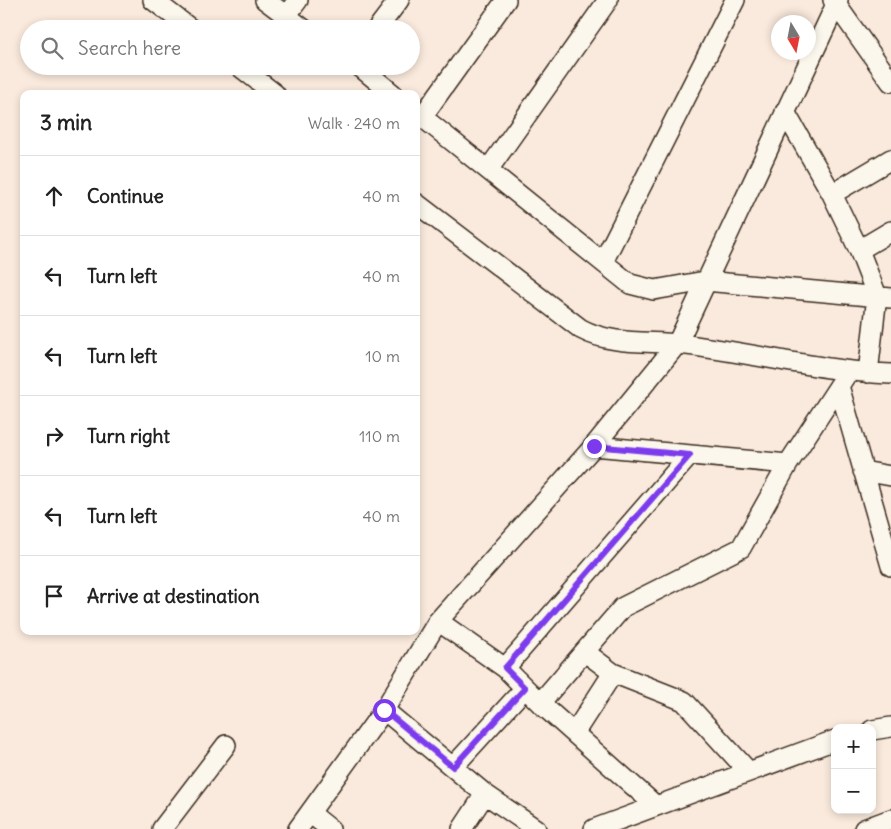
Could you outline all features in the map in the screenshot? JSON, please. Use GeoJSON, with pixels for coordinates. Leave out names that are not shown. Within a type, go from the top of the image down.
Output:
{"type":"FeatureCollection","features":[{"type":"Feature","properties":{"kind":"street"},"geometry":{"type":"LineString","coordinates":[[153,0],[179,20]]}},
{"type":"Feature","properties":{"kind":"street"},"geometry":{"type":"LineString","coordinates":[[265,0],[292,20]]}},
{"type":"Feature","properties":{"kind":"street"},"geometry":{"type":"LineString","coordinates":[[286,16],[298,0]]}},
{"type":"Feature","properties":{"kind":"street"},"geometry":{"type":"LineString","coordinates":[[384,20],[399,0]]}},
{"type":"Feature","properties":{"kind":"street"},"geometry":{"type":"LineString","coordinates":[[420,113],[506,0]]}},
{"type":"Feature","properties":{"kind":"street"},"geometry":{"type":"LineString","coordinates":[[488,170],[608,0]]}},
{"type":"Feature","properties":{"kind":"street"},"geometry":{"type":"LineString","coordinates":[[603,262],[735,0]]}},
{"type":"Feature","properties":{"kind":"street"},"geometry":{"type":"LineString","coordinates":[[836,1],[891,82]]}},
{"type":"Feature","properties":{"kind":"street"},"geometry":{"type":"LineString","coordinates":[[298,829],[384,710],[438,621],[594,446],[677,344],[836,1]]}},
{"type":"Feature","properties":{"kind":"street"},"geometry":{"type":"LineString","coordinates":[[251,75],[270,90]]}},
{"type":"Feature","properties":{"kind":"street"},"geometry":{"type":"LineString","coordinates":[[370,75],[388,90]]}},
{"type":"Feature","properties":{"kind":"street"},"geometry":{"type":"LineString","coordinates":[[785,112],[832,194],[884,297],[868,373]]}},
{"type":"Feature","properties":{"kind":"street"},"geometry":{"type":"LineString","coordinates":[[420,115],[630,284],[640,288],[654,290],[705,281],[884,297]]}},
{"type":"Feature","properties":{"kind":"street"},"geometry":{"type":"LineString","coordinates":[[832,194],[891,159]]}},
{"type":"Feature","properties":{"kind":"street"},"geometry":{"type":"LineString","coordinates":[[420,205],[581,330],[595,337],[610,340],[677,344],[843,379],[868,373],[891,374]]}},
{"type":"Feature","properties":{"kind":"street"},"geometry":{"type":"LineString","coordinates":[[860,250],[891,231]]}},
{"type":"Feature","properties":{"kind":"street"},"geometry":{"type":"LineString","coordinates":[[540,703],[623,608],[741,548],[788,464],[843,379]]}},
{"type":"Feature","properties":{"kind":"street"},"geometry":{"type":"LineString","coordinates":[[843,379],[863,471],[891,566]]}},
{"type":"Feature","properties":{"kind":"street"},"geometry":{"type":"LineString","coordinates":[[594,446],[788,464]]}},
{"type":"Feature","properties":{"kind":"street"},"geometry":{"type":"LineString","coordinates":[[505,668],[690,455]]}},
{"type":"Feature","properties":{"kind":"street"},"geometry":{"type":"LineString","coordinates":[[863,471],[891,476]]}},
{"type":"Feature","properties":{"kind":"street"},"geometry":{"type":"LineString","coordinates":[[438,621],[505,668],[540,703],[575,732],[656,806]]}},
{"type":"Feature","properties":{"kind":"street"},"geometry":{"type":"LineString","coordinates":[[585,652],[613,673],[684,700],[748,771]]}},
{"type":"Feature","properties":{"kind":"street"},"geometry":{"type":"LineString","coordinates":[[575,732],[613,673]]}},
{"type":"Feature","properties":{"kind":"street"},"geometry":{"type":"LineString","coordinates":[[453,767],[525,688]]}},
{"type":"Feature","properties":{"kind":"street"},"geometry":{"type":"LineString","coordinates":[[384,710],[485,794],[536,829]]}},
{"type":"Feature","properties":{"kind":"street"},"geometry":{"type":"LineString","coordinates":[[876,729],[891,727]]}},
{"type":"Feature","properties":{"kind":"street"},"geometry":{"type":"LineString","coordinates":[[594,829],[831,741]]}},
{"type":"Feature","properties":{"kind":"street"},"geometry":{"type":"LineString","coordinates":[[162,829],[226,745]]}},
{"type":"Feature","properties":{"kind":"street"},"geometry":{"type":"LineString","coordinates":[[462,829],[485,794]]}},
{"type":"Feature","properties":{"kind":"street"},"geometry":{"type":"LineString","coordinates":[[310,813],[330,829]]}},
{"type":"Feature","properties":{"kind":"street"},"geometry":{"type":"LineString","coordinates":[[864,829],[891,819]]}},
{"type":"Feature","properties":{"kind":"route"},"geometry":{"type":"LineString","coordinates":[[384,710],[453,767],[525,688],[505,668],[690,455],[594,446]]}}]}
